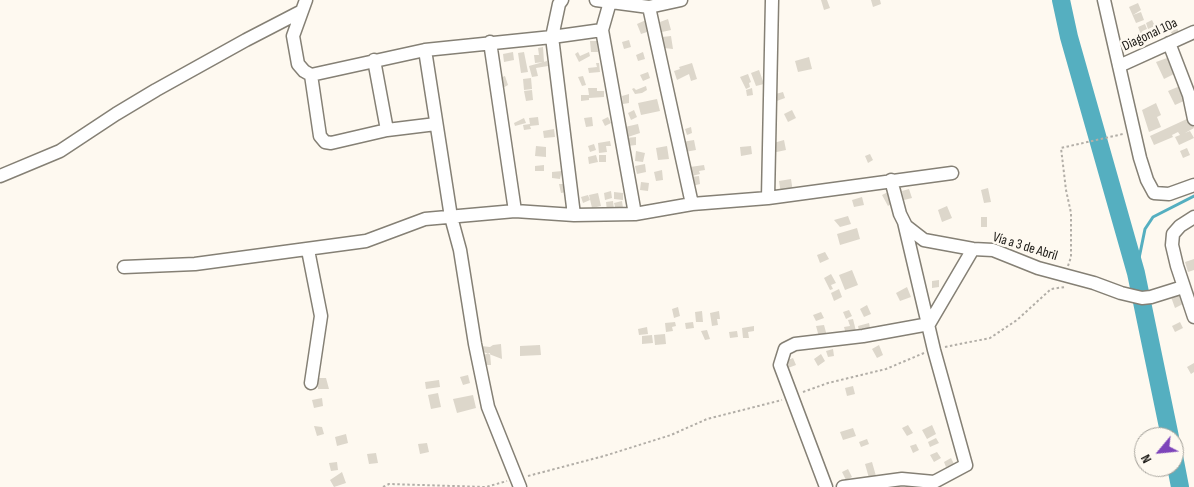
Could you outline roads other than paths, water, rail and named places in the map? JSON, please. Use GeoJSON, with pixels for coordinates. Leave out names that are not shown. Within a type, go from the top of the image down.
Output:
{"type":"FeatureCollection","features":[{"type":"Feature","properties":{"kind":"street"},"geometry":{"type":"LineString","coordinates":[[562,0],[559,4],[552,38],[574,215]]}},
{"type":"Feature","properties":{"kind":"street"},"geometry":{"type":"LineString","coordinates":[[596,0],[649,7],[681,0]]}},
{"type":"Feature","properties":{"kind":"street"},"geometry":{"type":"LineString","coordinates":[[768,198],[772,0]]}},
{"type":"Feature","properties":{"kind":"street"},"geometry":{"type":"LineString","coordinates":[[1104,0],[1133,131],[1144,172],[1154,193],[1169,194],[1194,185]]}},
{"type":"Feature","properties":{"kind":"street"},"geometry":{"type":"LineString","coordinates":[[610,2],[602,30],[635,214]]}},
{"type":"Feature","properties":{"kind":"street"},"geometry":{"type":"LineString","coordinates":[[304,5],[293,36],[298,64],[304,71],[312,75],[425,50],[490,42],[552,38],[602,30]]}},
{"type":"Feature","properties":{"kind":"street"},"geometry":{"type":"LineString","coordinates":[[0,176],[60,151],[116,114],[304,5]]}},
{"type":"Feature","properties":{"kind":"street"},"geometry":{"type":"LineString","coordinates":[[649,7],[692,204]]}},
{"type":"Feature","properties":{"kind":"street","name":"Diagonal 10a"},"geometry":{"type":"LineString","coordinates":[[1119,66],[1194,32]]}},
{"type":"Feature","properties":{"kind":"street"},"geometry":{"type":"LineString","coordinates":[[490,42],[515,211]]}},
{"type":"Feature","properties":{"kind":"street"},"geometry":{"type":"LineString","coordinates":[[1169,43],[1189,95],[1194,119]]}},
{"type":"Feature","properties":{"kind":"street"},"geometry":{"type":"LineString","coordinates":[[425,50],[451,217],[460,250],[475,344],[488,407],[519,483]]}},
{"type":"Feature","properties":{"kind":"street"},"geometry":{"type":"LineString","coordinates":[[374,60],[387,130]]}},
{"type":"Feature","properties":{"kind":"street"},"geometry":{"type":"LineString","coordinates":[[312,75],[320,136],[326,142],[331,143],[387,130],[436,124]]}},
{"type":"Feature","properties":{"kind":"street"},"geometry":{"type":"LineString","coordinates":[[124,267],[195,264],[366,241],[425,219],[515,211],[574,215],[635,214],[692,204],[768,198],[952,173]]}},
{"type":"Feature","properties":{"kind":"street","name":"Vía a 3 de Abril"},"geometry":{"type":"LineString","coordinates":[[891,180],[900,214],[906,226],[924,240],[973,249],[992,250],[1066,281],[1142,298],[1151,297],[1183,286]]}},
{"type":"Feature","properties":{"kind":"street"},"geometry":{"type":"LineString","coordinates":[[1194,217],[1180,226],[1173,234],[1172,245],[1194,317]]}},
{"type":"Feature","properties":{"kind":"street"},"geometry":{"type":"LineString","coordinates":[[843,487],[902,479],[934,482],[966,465],[934,350],[904,222]]}},
{"type":"Feature","properties":{"kind":"street"},"geometry":{"type":"LineString","coordinates":[[826,487],[780,365],[784,349],[795,344],[863,336],[929,324],[973,249]]}},
{"type":"Feature","properties":{"kind":"street"},"geometry":{"type":"LineString","coordinates":[[308,250],[321,316],[311,383]]}},
{"type":"Feature","properties":{"kind":"waterway"},"geometry":{"type":"LineString","coordinates":[[1061,0],[1069,37],[1136,273],[1168,427]]}},
{"type":"Feature","properties":{"kind":"waterway"},"geometry":{"type":"LineString","coordinates":[[1136,273],[1145,229],[1153,217],[1194,196]]}},
{"type":"Feature","properties":{"kind":"waterway"},"geometry":{"type":"LineString","coordinates":[[1178,477],[1180,487]]}}]}
